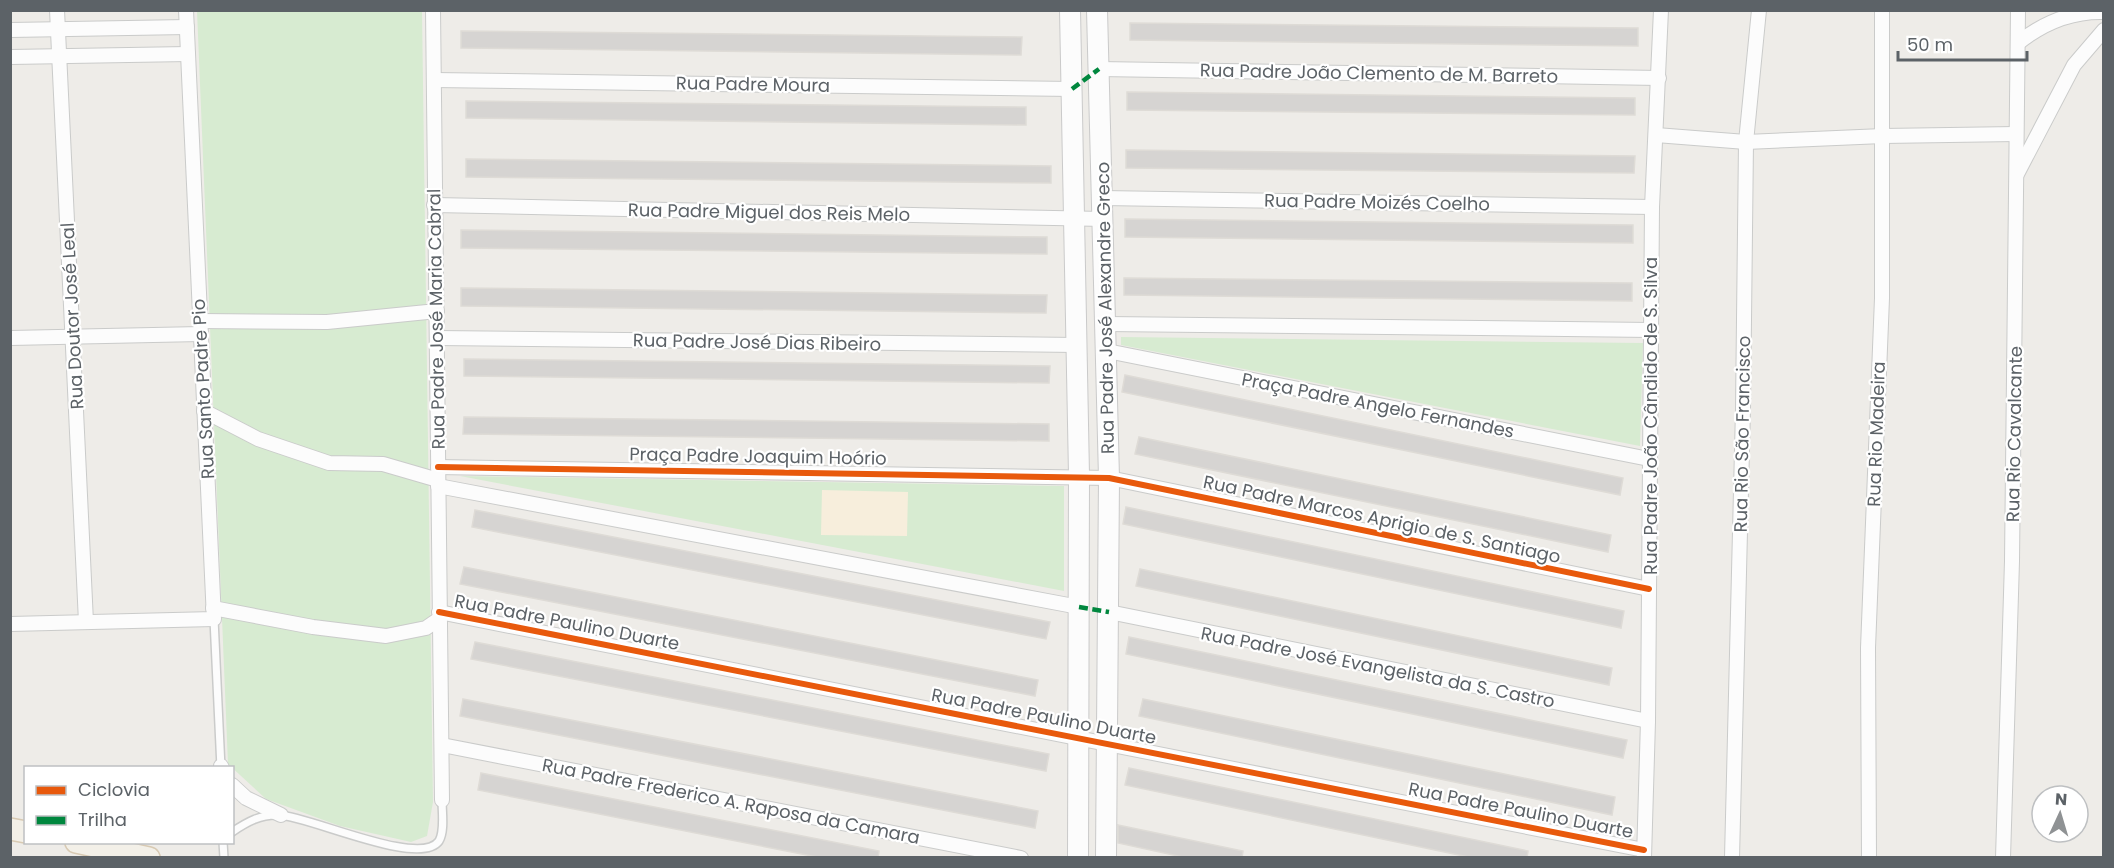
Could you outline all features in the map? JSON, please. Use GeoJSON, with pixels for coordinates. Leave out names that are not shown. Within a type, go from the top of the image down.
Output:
{"type":"FeatureCollection","features":[{"type":"Feature","properties":{"kind":"main road"},"geometry":{"type":"LineString","coordinates":[[81,844],[149,858]]}},
{"type":"Feature","properties":{"kind":"street","name":"Rua Doutor José Leal"},"geometry":{"type":"LineString","coordinates":[[57,10],[86,622]]}},
{"type":"Feature","properties":{"kind":"street","name":"Rua Santo Padre Pio"},"geometry":{"type":"LineString","coordinates":[[186,10],[214,614]]}},
{"type":"Feature","properties":{"kind":"street","name":"Rua Padre José Maria Cabral"},"geometry":{"type":"LineString","coordinates":[[433,10],[442,800]]}},
{"type":"Feature","properties":{"kind":"street","name":"Rua Padre José Alexandre Greco"},"geometry":{"type":"LineString","coordinates":[[1070,10],[1079,476],[1078,858]]}},
{"type":"Feature","properties":{"kind":"street","name":"Rua Padre José Alexandre Greco"},"geometry":{"type":"LineString","coordinates":[[1097,10],[1109,478],[1109,612],[1105,743],[1106,858]]}},
{"type":"Feature","properties":{"kind":"street","name":"Rua Padre João Cândido de S. Silva"},"geometry":{"type":"LineString","coordinates":[[1644,854],[1648,721],[1652,207],[1661,10]]}},
{"type":"Feature","properties":{"kind":"street","name":"Rua Rio São Francisco"},"geometry":{"type":"LineString","coordinates":[[1732,858],[1743,410],[1746,142],[1759,10]]}},
{"type":"Feature","properties":{"kind":"street","name":"Rua Rio Madeira"},"geometry":{"type":"LineString","coordinates":[[1869,858],[1868,648],[1882,298],[1882,10]]}},
{"type":"Feature","properties":{"kind":"street","name":"Rua Rio Cavalcante"},"geometry":{"type":"LineString","coordinates":[[2003,858],[2012,561],[2018,10]]}},
{"type":"Feature","properties":{"kind":"street"},"geometry":{"type":"LineString","coordinates":[[2018,43],[2047,24],[2073,14],[2099,11]]}},
{"type":"Feature","properties":{"kind":"street"},"geometry":{"type":"LineString","coordinates":[[10,30],[187,27]]}},
{"type":"Feature","properties":{"kind":"street"},"geometry":{"type":"LineString","coordinates":[[2016,176],[2074,65],[2103,30]]}},
{"type":"Feature","properties":{"kind":"street"},"geometry":{"type":"LineString","coordinates":[[10,57],[188,54]]}},
{"type":"Feature","properties":{"kind":"street","name":"Rua Padre João Clemento de M. Barreto"},"geometry":{"type":"LineString","coordinates":[[1099,69],[1659,78]]}},
{"type":"Feature","properties":{"kind":"street","name":"Rua Padre Moura"},"geometry":{"type":"LineString","coordinates":[[434,80],[1072,89]]}},
{"type":"Feature","properties":{"kind":"street"},"geometry":{"type":"LineString","coordinates":[[1656,135],[1746,142],[1883,136],[2016,134]]}},
{"type":"Feature","properties":{"kind":"street","name":"Rua Padre Moizés Coelho"},"geometry":{"type":"LineString","coordinates":[[1103,198],[1652,207]]}},
{"type":"Feature","properties":{"kind":"street","name":"Rua Padre Miguel dos Reis Melo"},"geometry":{"type":"LineString","coordinates":[[434,205],[1104,219]]}},
{"type":"Feature","properties":{"kind":"street"},"geometry":{"type":"LineString","coordinates":[[10,338],[73,337],[327,322],[437,311]]}},
{"type":"Feature","properties":{"kind":"street"},"geometry":{"type":"LineString","coordinates":[[1106,324],[1651,330]]}},
{"type":"Feature","properties":{"kind":"street","name":"Rua Padre José Dias Ribeiro"},"geometry":{"type":"LineString","coordinates":[[437,338],[1076,345]]}},
{"type":"Feature","properties":{"kind":"street","name":"Praça Padre Angelo Fernandes"},"geometry":{"type":"LineString","coordinates":[[1107,351],[1649,459]]}},
{"type":"Feature","properties":{"kind":"street"},"geometry":{"type":"LineString","coordinates":[[204,411],[258,439],[329,463],[384,464],[438,478],[1079,607]]}},
{"type":"Feature","properties":{"kind":"street","name":"Praça Padre Joaquim Hoório"},"geometry":{"type":"LineString","coordinates":[[438,478],[1079,476],[1109,478]]}},
{"type":"Feature","properties":{"kind":"street","name":"Rua Padre Marcos Aprigio de S. Santiago"},"geometry":{"type":"LineString","coordinates":[[1109,478],[1649,589]]}},
{"type":"Feature","properties":{"kind":"street","name":"Rua Padre José Evangelista da S. Castro"},"geometry":{"type":"LineString","coordinates":[[1109,612],[1648,721]]}},
{"type":"Feature","properties":{"kind":"street"},"geometry":{"type":"LineString","coordinates":[[10,624],[214,614],[386,636],[426,628],[439,616]]}},
{"type":"Feature","properties":{"kind":"street","name":"Rua Padre Paulino Duarte"},"geometry":{"type":"LineString","coordinates":[[439,616],[1105,743],[1644,854]]}},
{"type":"Feature","properties":{"kind":"street","name":"Rua Padre Frederico A. Raposa da Camara"},"geometry":{"type":"LineString","coordinates":[[442,745],[1021,858]]}},
{"type":"Feature","properties":{"kind":"street"},"geometry":{"type":"LineString","coordinates":[[234,787],[246,798],[280,815]]}},
{"type":"Feature","properties":{"kind":"lane","name":"Rua Santo Padre Pio"},"geometry":{"type":"LineString","coordinates":[[214,614],[222,766]]}},
{"type":"Feature","properties":{"kind":"lane","name":"Rua Padre José Maria Cabral"},"geometry":{"type":"LineString","coordinates":[[234,831],[256,818],[280,815],[387,846],[420,849],[435,846],[441,838],[442,800]]}},
{"type":"Feature","properties":{"kind":"green space"},"geometry":{"type":"Polygon","coordinates":[[[197,11],[422,11],[433,802],[427,836],[411,842],[340,826],[266,799],[234,770],[234,766],[228,764],[197,11]]]}},
{"type":"Feature","properties":{"kind":"green space"},"geometry":{"type":"Polygon","coordinates":[[[1121,337],[1643,343],[1640,446],[1121,345],[1121,337]]]}},
{"type":"Feature","properties":{"kind":"green space"},"geometry":{"type":"Polygon","coordinates":[[[460,476],[1064,486],[1064,591],[460,476]]]}},
{"type":"Feature","properties":{"kind":"sand"},"geometry":{"type":"Polygon","coordinates":[[[822,490],[908,492],[907,536],[821,535],[822,490]]]}},
{"type":"Feature","properties":{"kind":"building"},"geometry":{"type":"Polygon","coordinates":[[[1130,23],[1638,28],[1638,46],[1130,40],[1130,23]]]}},
{"type":"Feature","properties":{"kind":"building"},"geometry":{"type":"Polygon","coordinates":[[[461,31],[1022,37],[1021,55],[461,48],[461,31]]]}},
{"type":"Feature","properties":{"kind":"building"},"geometry":{"type":"Polygon","coordinates":[[[1127,92],[1635,98],[1635,115],[1127,110],[1127,92]]]}},
{"type":"Feature","properties":{"kind":"building"},"geometry":{"type":"Polygon","coordinates":[[[466,101],[1026,107],[1026,125],[466,118],[466,101]]]}},
{"type":"Feature","properties":{"kind":"building"},"geometry":{"type":"Polygon","coordinates":[[[1126,150],[1635,156],[1634,173],[1126,168],[1126,150]]]}},
{"type":"Feature","properties":{"kind":"building"},"geometry":{"type":"Polygon","coordinates":[[[466,159],[1051,166],[1051,183],[466,177],[466,159]]]}},
{"type":"Feature","properties":{"kind":"building"},"geometry":{"type":"Polygon","coordinates":[[[1125,219],[1633,225],[1633,243],[1125,237],[1125,219]]]}},
{"type":"Feature","properties":{"kind":"building"},"geometry":{"type":"Polygon","coordinates":[[[461,230],[1047,237],[1047,254],[461,248],[461,230]]]}},
{"type":"Feature","properties":{"kind":"building"},"geometry":{"type":"Polygon","coordinates":[[[1124,278],[1632,283],[1632,301],[1124,295],[1124,278]]]}},
{"type":"Feature","properties":{"kind":"building"},"geometry":{"type":"Polygon","coordinates":[[[461,288],[1047,295],[1046,313],[461,306],[461,288]]]}},
{"type":"Feature","properties":{"kind":"building"},"geometry":{"type":"Polygon","coordinates":[[[464,359],[1050,366],[1049,383],[464,376],[464,359]]]}},
{"type":"Feature","properties":{"kind":"building"},"geometry":{"type":"Polygon","coordinates":[[[1125,375],[1623,478],[1620,495],[1122,392],[1125,375]]]}},
{"type":"Feature","properties":{"kind":"building"},"geometry":{"type":"Polygon","coordinates":[[[464,417],[1049,424],[1049,441],[463,434],[464,417]]]}},
{"type":"Feature","properties":{"kind":"building"},"geometry":{"type":"Polygon","coordinates":[[[1139,437],[1611,535],[1608,552],[1135,454],[1139,437]]]}},
{"type":"Feature","properties":{"kind":"building"},"geometry":{"type":"Polygon","coordinates":[[[1126,507],[1624,611],[1621,628],[1123,524],[1126,507]]]}},
{"type":"Feature","properties":{"kind":"building"},"geometry":{"type":"Polygon","coordinates":[[[475,510],[1050,622],[1046,639],[472,527],[475,510]]]}},
{"type":"Feature","properties":{"kind":"building"},"geometry":{"type":"Polygon","coordinates":[[[464,567],[1038,680],[1035,696],[460,584],[464,567]]]}},
{"type":"Feature","properties":{"kind":"building"},"geometry":{"type":"Polygon","coordinates":[[[1140,569],[1612,668],[1609,685],[1136,586],[1140,569]]]}},
{"type":"Feature","properties":{"kind":"building"},"geometry":{"type":"Polygon","coordinates":[[[1129,637],[1627,740],[1623,758],[1126,654],[1129,637]]]}},
{"type":"Feature","properties":{"kind":"building"},"geometry":{"type":"Polygon","coordinates":[[[475,642],[1049,754],[1046,771],[471,659],[475,642]]]}},
{"type":"Feature","properties":{"kind":"building"},"geometry":{"type":"Polygon","coordinates":[[[463,699],[1038,811],[1035,828],[460,716],[463,699]]]}},
{"type":"Feature","properties":{"kind":"building"},"geometry":{"type":"Polygon","coordinates":[[[1143,699],[1615,797],[1612,815],[1139,716],[1143,699]]]}},
{"type":"Feature","properties":{"kind":"building"},"geometry":{"type":"Polygon","coordinates":[[[1129,768],[1528,851],[1527,858],[1473,858],[1125,785],[1129,768]]]}},
{"type":"Feature","properties":{"kind":"building"},"geometry":{"type":"Polygon","coordinates":[[[481,773],[879,851],[878,858],[822,858],[478,790],[481,773]]]}},
{"type":"Feature","properties":{"kind":"building"},"geometry":{"type":"Polygon","coordinates":[[[1118,825],[1243,851],[1242,858],[1187,858],[1118,843],[1118,825]]]}},
{"type":"Feature","properties":{"kind":"marked path"},"geometry":{"type":"LineString","coordinates":[[1072,89],[1099,69]]}},
{"type":"Feature","properties":{"kind":"marked path"},"geometry":{"type":"LineString","coordinates":[[1079,607],[1109,612]]}},
{"type":"Feature","properties":{"kind":"cycle path"},"geometry":{"type":"LineString","coordinates":[[438,467],[1109,478],[1649,589]]}},
{"type":"Feature","properties":{"kind":"cycle path"},"geometry":{"type":"LineString","coordinates":[[439,612],[1644,850]]}}]}
